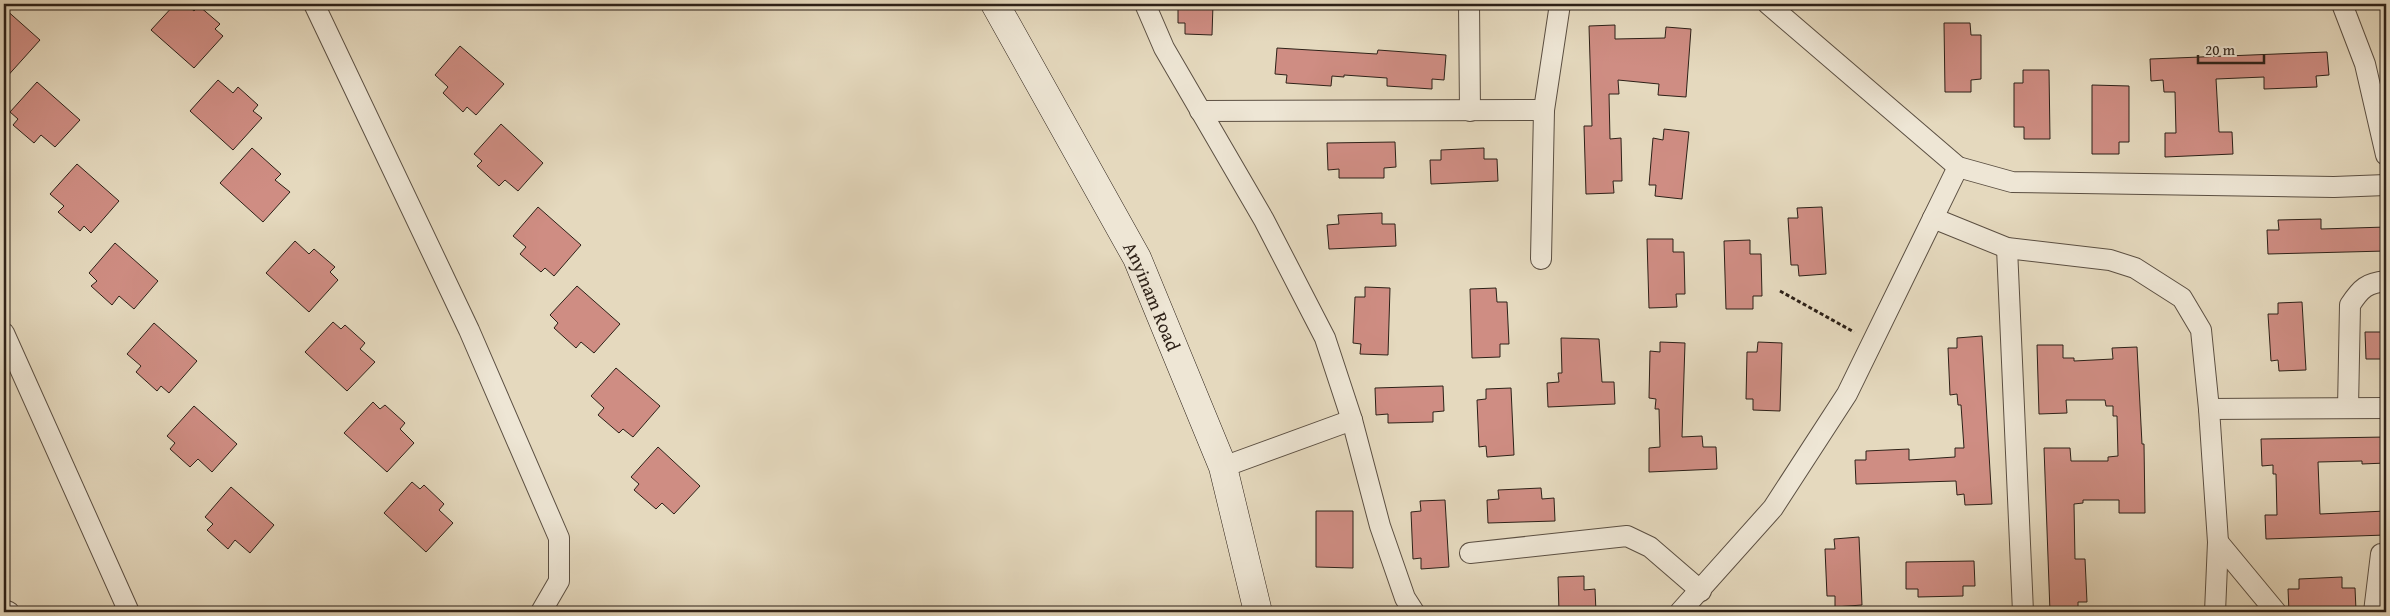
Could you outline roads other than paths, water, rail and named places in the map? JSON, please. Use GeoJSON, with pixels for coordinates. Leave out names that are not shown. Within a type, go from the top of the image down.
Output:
{"type":"FeatureCollection","features":[{"type":"Feature","properties":{"kind":"street"},"geometry":{"type":"LineString","coordinates":[[314,4],[469,330],[559,538],[559,581],[541,612]]}},
{"type":"Feature","properties":{"kind":"street","name":"Anyinam Road"},"geometry":{"type":"LineString","coordinates":[[995,4],[1138,258],[1223,468],[1258,612]]}},
{"type":"Feature","properties":{"kind":"street"},"geometry":{"type":"LineString","coordinates":[[1145,4],[1164,48],[1264,220],[1325,338],[1352,420],[1380,526],[1405,598],[1414,612]]}},
{"type":"Feature","properties":{"kind":"street"},"geometry":{"type":"LineString","coordinates":[[1469,4],[1470,111]]}},
{"type":"Feature","properties":{"kind":"street"},"geometry":{"type":"LineString","coordinates":[[1541,259],[1544,110],[1560,4]]}},
{"type":"Feature","properties":{"kind":"street"},"geometry":{"type":"LineString","coordinates":[[1768,4],[1958,167],[2012,182],[2334,187],[2386,185]]}},
{"type":"Feature","properties":{"kind":"street"},"geometry":{"type":"LineString","coordinates":[[2342,4],[2365,64],[2386,155]]}},
{"type":"Feature","properties":{"kind":"street"},"geometry":{"type":"LineString","coordinates":[[1200,111],[1544,110]]}},
{"type":"Feature","properties":{"kind":"street"},"geometry":{"type":"LineString","coordinates":[[1680,612],[1773,508],[1847,394],[1958,167]]}},
{"type":"Feature","properties":{"kind":"street"},"geometry":{"type":"LineString","coordinates":[[1932,218],[2007,248],[2110,260],[2136,268],[2182,298],[2201,330],[2210,409],[2218,542],[2215,612]]}},
{"type":"Feature","properties":{"kind":"street"},"geometry":{"type":"LineString","coordinates":[[2007,248],[2023,612]]}},
{"type":"Feature","properties":{"kind":"street"},"geometry":{"type":"LineString","coordinates":[[2348,408],[2350,304],[2357,294],[2370,283],[2386,281]]}},
{"type":"Feature","properties":{"kind":"street"},"geometry":{"type":"LineString","coordinates":[[4,333],[129,612]]}},
{"type":"Feature","properties":{"kind":"street"},"geometry":{"type":"LineString","coordinates":[[2210,409],[2386,408]]}},
{"type":"Feature","properties":{"kind":"street"},"geometry":{"type":"LineString","coordinates":[[1223,468],[1352,420]]}},
{"type":"Feature","properties":{"kind":"street"},"geometry":{"type":"LineString","coordinates":[[1470,553],[1627,536],[1650,547],[1701,590]]}},
{"type":"Feature","properties":{"kind":"street"},"geometry":{"type":"LineString","coordinates":[[2218,542],[2276,612]]}},
{"type":"Feature","properties":{"kind":"street"},"geometry":{"type":"LineString","coordinates":[[2374,612],[2381,554]]}},
{"type":"Feature","properties":{"kind":"street"},"geometry":{"type":"LineString","coordinates":[[4,610],[9,612]]}}]}
